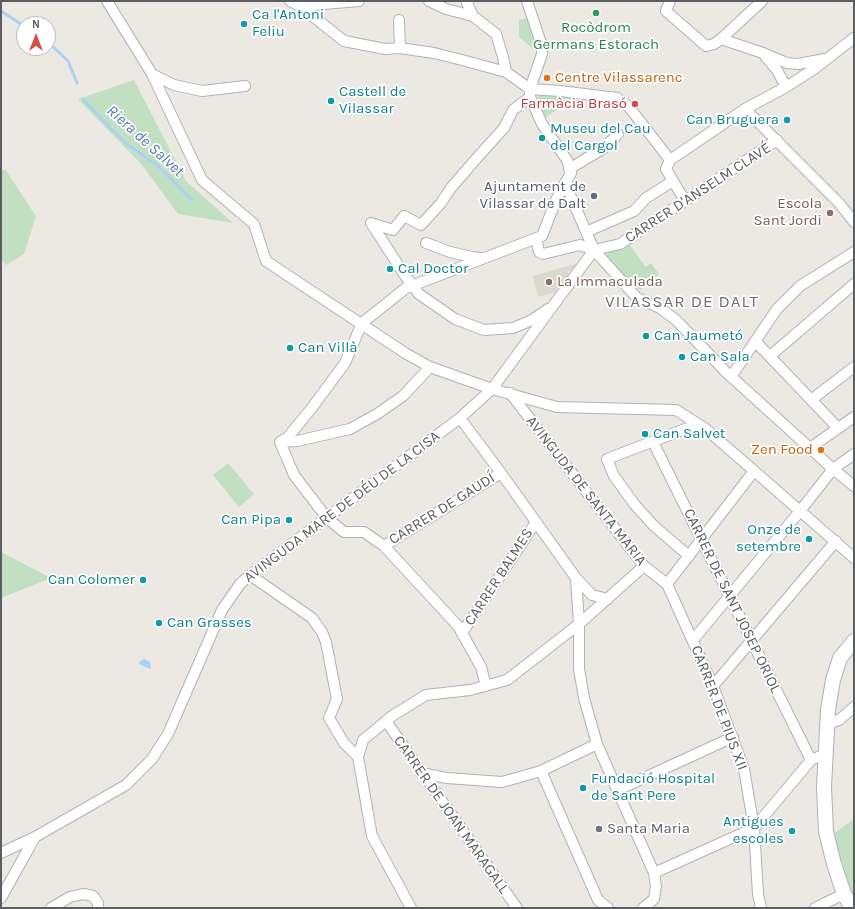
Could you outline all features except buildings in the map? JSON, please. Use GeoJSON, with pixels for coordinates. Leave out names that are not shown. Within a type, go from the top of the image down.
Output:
{"type":"FeatureCollection","features":[{"type":"Feature","properties":{"kind":"street"},"geometry":{"type":"LineString","coordinates":[[107,1],[152,74],[202,180],[254,224],[266,261],[362,323],[405,353],[430,367],[492,389],[557,407],[676,410],[706,429],[854,558]]}},
{"type":"Feature","properties":{"kind":"street"},"geometry":{"type":"LineString","coordinates":[[280,442],[288,437],[307,415],[345,362],[362,323],[406,288],[412,285],[542,236],[556,200],[566,186],[571,173],[568,165],[542,124],[530,93],[506,72],[434,53],[400,48],[385,49],[344,41],[300,6],[290,1]]}},
{"type":"Feature","properties":{"kind":"street"},"geometry":{"type":"LineString","coordinates":[[300,6],[359,1]]}},
{"type":"Feature","properties":{"kind":"street"},"geometry":{"type":"LineString","coordinates":[[429,1],[446,10],[473,16],[496,34],[506,72]]}},
{"type":"Feature","properties":{"kind":"street"},"geometry":{"type":"LineString","coordinates":[[468,1],[467,3],[473,16]]}},
{"type":"Feature","properties":{"kind":"street"},"geometry":{"type":"LineString","coordinates":[[526,1],[542,46],[542,54],[530,93],[513,110],[504,128],[451,188],[441,203],[421,224],[404,216],[393,230],[371,223],[419,294],[455,319],[484,330],[513,328],[532,320],[554,305]]}},
{"type":"Feature","properties":{"kind":"street"},"geometry":{"type":"LineString","coordinates":[[670,1],[666,11],[706,46],[714,44],[721,39],[762,1]]}},
{"type":"Feature","properties":{"kind":"street"},"geometry":{"type":"LineString","coordinates":[[399,20],[400,48]]}},
{"type":"Feature","properties":{"kind":"street"},"geometry":{"type":"LineString","coordinates":[[685,201],[666,169],[670,160],[745,109],[786,87],[814,69],[826,58],[854,38]]}},
{"type":"Feature","properties":{"kind":"street"},"geometry":{"type":"LineString","coordinates":[[721,39],[787,63],[798,64],[826,58]]}},
{"type":"Feature","properties":{"kind":"street"},"geometry":{"type":"LineString","coordinates":[[763,53],[777,70],[786,87]]}},
{"type":"Feature","properties":{"kind":"street"},"geometry":{"type":"LineString","coordinates":[[152,74],[174,85],[202,91],[245,86]]}},
{"type":"Feature","properties":{"kind":"street"},"geometry":{"type":"LineString","coordinates":[[530,93],[560,91],[617,98],[629,107],[670,160]]}},
{"type":"Feature","properties":{"kind":"street"},"geometry":{"type":"LineString","coordinates":[[745,109],[839,203],[854,222]]}},
{"type":"Feature","properties":{"kind":"street"},"geometry":{"type":"LineString","coordinates":[[568,165],[604,148],[618,134]]}},
{"type":"Feature","properties":{"kind":"street","name":"CARRER D'ANSELM CLAVÉ"},"geometry":{"type":"LineString","coordinates":[[594,250],[620,244],[777,140]]}},
{"type":"Feature","properties":{"kind":"street"},"geometry":{"type":"LineString","coordinates":[[586,232],[634,211],[646,198],[673,181]]}},
{"type":"Feature","properties":{"kind":"street"},"geometry":{"type":"LineString","coordinates":[[566,186],[594,250],[637,298],[660,308],[676,320],[731,377],[833,469],[854,486]]}},
{"type":"Feature","properties":{"kind":"street"},"geometry":{"type":"LineString","coordinates":[[536,238],[539,252],[543,254],[580,246],[594,250]]}},
{"type":"Feature","properties":{"kind":"street"},"geometry":{"type":"LineString","coordinates":[[426,243],[450,252],[472,257],[485,258]]}},
{"type":"Feature","properties":{"kind":"street","name":"AVINGUDA MARE DE DÉU DE LA CISA"},"geometry":{"type":"LineString","coordinates":[[1,853],[35,837],[126,785],[152,758],[168,734],[222,610],[240,584],[460,418],[492,389],[594,250]]}},
{"type":"Feature","properties":{"kind":"street"},"geometry":{"type":"LineString","coordinates":[[731,377],[777,308],[800,286],[854,252]]}},
{"type":"Feature","properties":{"kind":"street"},"geometry":{"type":"LineString","coordinates":[[770,356],[854,284]]}},
{"type":"Feature","properties":{"kind":"street"},"geometry":{"type":"LineString","coordinates":[[755,341],[838,428]]}},
{"type":"Feature","properties":{"kind":"street"},"geometry":{"type":"LineString","coordinates":[[280,442],[297,441],[350,429],[377,414],[402,396],[430,367]]}},
{"type":"Feature","properties":{"kind":"street"},"geometry":{"type":"LineString","coordinates":[[811,400],[854,367]]}},
{"type":"Feature","properties":{"kind":"street","name":"AVINGUDA DE SANTA MARIA"},"geometry":{"type":"LineString","coordinates":[[510,393],[644,566],[667,584]]}},
{"type":"Feature","properties":{"kind":"street"},"geometry":{"type":"LineString","coordinates":[[810,448],[854,417]]}},
{"type":"Feature","properties":{"kind":"street"},"geometry":{"type":"LineString","coordinates":[[460,418],[576,578],[592,595],[608,598]]}},
{"type":"Feature","properties":{"kind":"street"},"geometry":{"type":"LineString","coordinates":[[689,556],[654,526],[635,505],[614,476],[607,460],[698,424]]}},
{"type":"Feature","properties":{"kind":"street"},"geometry":{"type":"LineString","coordinates":[[280,442],[294,475],[327,518],[344,532],[364,532],[384,546],[458,626],[481,667],[486,686]]}},
{"type":"Feature","properties":{"kind":"street","name":"CARRER DE SANT JOSEP ORIOL"},"geometry":{"type":"LineString","coordinates":[[653,442],[811,760]]}},
{"type":"Feature","properties":{"kind":"street"},"geometry":{"type":"LineString","coordinates":[[693,640],[833,469],[854,454]]}},
{"type":"Feature","properties":{"kind":"street"},"geometry":{"type":"LineString","coordinates":[[667,584],[754,472]]}},
{"type":"Feature","properties":{"kind":"street","name":"CARRER DE GAUDÍ"},"geometry":{"type":"LineString","coordinates":[[384,546],[501,473]]}},
{"type":"Feature","properties":{"kind":"street","name":"CARRER BALMES"},"geometry":{"type":"LineString","coordinates":[[462,633],[536,522]]}},
{"type":"Feature","properties":{"kind":"street"},"geometry":{"type":"LineString","coordinates":[[713,686],[836,542]]}},
{"type":"Feature","properties":{"kind":"street","name":"CARRER DE JOAN MARAGALL"},"geometry":{"type":"LineString","coordinates":[[358,757],[363,740],[392,716],[426,696],[470,690],[507,680],[579,624],[644,566]]}},
{"type":"Feature","properties":{"kind":"street"},"geometry":{"type":"LineString","coordinates":[[250,575],[312,618],[322,632],[326,642],[337,699],[329,718],[344,743],[358,757],[372,836],[411,908]]}},
{"type":"Feature","properties":{"kind":"street"},"geometry":{"type":"LineString","coordinates":[[576,578],[579,624],[579,669],[584,698],[597,744],[654,873],[656,886],[654,899],[643,908]]}},
{"type":"Feature","properties":{"kind":"street","name":"CARRER DE PIUS XII"},"geometry":{"type":"LineString","coordinates":[[667,584],[713,686],[744,769],[754,828],[758,894],[761,908]]}},
{"type":"Feature","properties":{"kind":"street"},"geometry":{"type":"LineString","coordinates":[[852,908],[844,894],[834,864],[826,832],[824,795],[828,710],[833,680],[840,658],[854,641]]}},
{"type":"Feature","properties":{"kind":"street"},"geometry":{"type":"LineString","coordinates":[[827,724],[839,720],[854,707]]}},
{"type":"Feature","properties":{"kind":"street","name":"CARRER DE JOAN MARAGALL"},"geometry":{"type":"LineString","coordinates":[[386,721],[517,908]]}},
{"type":"Feature","properties":{"kind":"street"},"geometry":{"type":"LineString","coordinates":[[618,790],[733,737]]}},
{"type":"Feature","properties":{"kind":"street"},"geometry":{"type":"LineString","coordinates":[[421,773],[447,778],[502,782],[540,771],[597,744]]}},
{"type":"Feature","properties":{"kind":"street"},"geometry":{"type":"LineString","coordinates":[[654,873],[754,828],[811,760],[825,754]]}},
{"type":"Feature","properties":{"kind":"street"},"geometry":{"type":"LineString","coordinates":[[540,771],[598,900],[608,908]]}},
{"type":"Feature","properties":{"kind":"street"},"geometry":{"type":"LineString","coordinates":[[1,898],[35,837]]}},
{"type":"Feature","properties":{"kind":"street"},"geometry":{"type":"LineString","coordinates":[[52,908],[70,897],[83,894],[93,896],[98,903],[98,908]]}},
{"type":"Feature","properties":{"kind":"street"},"geometry":{"type":"LineString","coordinates":[[815,908],[844,894]]}},
{"type":"Feature","properties":{"kind":"shaded area","name":"La Immaculada"},"geometry":{"type":"Polygon","coordinates":[[[578,263],[580,268],[568,271],[570,278],[557,288],[556,292],[538,297],[533,276],[578,263]]]}},
{"type":"Feature","properties":{"kind":"green space"},"geometry":{"type":"Polygon","coordinates":[[[530,18],[538,46],[537,52],[519,37],[519,20],[530,18]]]}},
{"type":"Feature","properties":{"kind":"green space"},"geometry":{"type":"Polygon","coordinates":[[[134,80],[186,181],[233,223],[178,214],[142,165],[78,99],[134,80]]]}},
{"type":"Feature","properties":{"kind":"green space"},"geometry":{"type":"Polygon","coordinates":[[[538,92],[578,95],[580,99],[573,103],[567,99],[561,100],[557,110],[544,118],[539,105],[538,92]]]}},
{"type":"Feature","properties":{"kind":"green space"},"geometry":{"type":"Polygon","coordinates":[[[5,169],[36,216],[24,254],[6,265],[1,260],[1,172],[5,169]]]}},
{"type":"Feature","properties":{"kind":"green space"},"geometry":{"type":"Polygon","coordinates":[[[628,243],[646,267],[651,263],[659,274],[640,290],[606,259],[608,252],[626,246],[628,243]]]}},
{"type":"Feature","properties":{"kind":"green space"},"geometry":{"type":"Polygon","coordinates":[[[228,463],[254,494],[239,507],[213,475],[228,463]]]}},
{"type":"Feature","properties":{"kind":"green space"},"geometry":{"type":"Polygon","coordinates":[[[1,552],[51,578],[1,598],[1,552]]]}},
{"type":"Feature","properties":{"kind":"green space"},"geometry":{"type":"Polygon","coordinates":[[[854,819],[854,895],[850,888],[833,834],[854,819]]]}},
{"type":"Feature","properties":{"kind":"water"},"geometry":{"type":"Polygon","coordinates":[[[144,659],[150,662],[150,669],[139,664],[139,662],[144,659]]]}},
{"type":"Feature","properties":{"kind":"waterway","name":"Riera de Salvet"},"geometry":{"type":"LineString","coordinates":[[1,11],[16,21]]}},
{"type":"Feature","properties":{"kind":"waterway","name":"Riera de Salvet"},"geometry":{"type":"LineString","coordinates":[[56,50],[68,61],[77,83]]}},
{"type":"Feature","properties":{"kind":"waterway","name":"Riera de Salvet"},"geometry":{"type":"LineString","coordinates":[[83,99],[127,144],[158,166],[192,200]]}},
{"type":"Feature","properties":{"kind":"place","name":"Rocòdrom Germans Estorach"},"geometry":{"type":"Point","coordinates":[596,13]}},
{"type":"Feature","properties":{"kind":"place","name":"Ca l'Antoni Feliu"},"geometry":{"type":"Point","coordinates":[244,24]}},
{"type":"Feature","properties":{"kind":"place","name":"Centre Vilassarenc"},"geometry":{"type":"Point","coordinates":[547,78]}},
{"type":"Feature","properties":{"kind":"place","name":"Castell de Vilassar"},"geometry":{"type":"Point","coordinates":[331,101]}},
{"type":"Feature","properties":{"kind":"place","name":"Farmàcia Brasó"},"geometry":{"type":"Point","coordinates":[635,104]}},
{"type":"Feature","properties":{"kind":"place","name":"Can Bruguera"},"geometry":{"type":"Point","coordinates":[787,120]}},
{"type":"Feature","properties":{"kind":"place","name":"Museu del Cau del Cargol"},"geometry":{"type":"Point","coordinates":[542,138]}},
{"type":"Feature","properties":{"kind":"place","name":"Ajuntament de Vilassar de Dalt"},"geometry":{"type":"Point","coordinates":[594,196]}},
{"type":"Feature","properties":{"kind":"place","name":"Escola Sant Jordi"},"geometry":{"type":"Point","coordinates":[830,213]}},
{"type":"Feature","properties":{"kind":"place","name":"Cal Doctor"},"geometry":{"type":"Point","coordinates":[390,269]}},
{"type":"Feature","properties":{"kind":"place","name":"La Immaculada"},"geometry":{"type":"Point","coordinates":[549,282]}},
{"type":"Feature","properties":{"kind":"place","name":"Can Jaumetó"},"geometry":{"type":"Point","coordinates":[646,336]}},
{"type":"Feature","properties":{"kind":"place","name":"Can Villà"},"geometry":{"type":"Point","coordinates":[290,348]}},
{"type":"Feature","properties":{"kind":"place","name":"Can Sala"},"geometry":{"type":"Point","coordinates":[682,357]}},
{"type":"Feature","properties":{"kind":"place","name":"Can Salvet"},"geometry":{"type":"Point","coordinates":[645,434]}},
{"type":"Feature","properties":{"kind":"place","name":"Zen Food"},"geometry":{"type":"Point","coordinates":[821,450]}},
{"type":"Feature","properties":{"kind":"place","name":"Can Pipa"},"geometry":{"type":"Point","coordinates":[289,520]}},
{"type":"Feature","properties":{"kind":"place","name":"Onze de setembre"},"geometry":{"type":"Point","coordinates":[809,539]}},
{"type":"Feature","properties":{"kind":"place","name":"Can Colomer"},"geometry":{"type":"Point","coordinates":[143,580]}},
{"type":"Feature","properties":{"kind":"place","name":"Can Grasses"},"geometry":{"type":"Point","coordinates":[159,623]}},
{"type":"Feature","properties":{"kind":"place","name":"Fundació Hospital de Sant Pere"},"geometry":{"type":"Point","coordinates":[583,788]}},
{"type":"Feature","properties":{"kind":"place","name":"Santa Maria"},"geometry":{"type":"Point","coordinates":[599,829]}},
{"type":"Feature","properties":{"kind":"place","name":"Antigues escoles"},"geometry":{"type":"Point","coordinates":[792,831]}},
{"type":"Feature","properties":{"kind":"district","name":"VILASSAR DE DALT"},"geometry":{"type":"Point","coordinates":[682,302]}}]}
